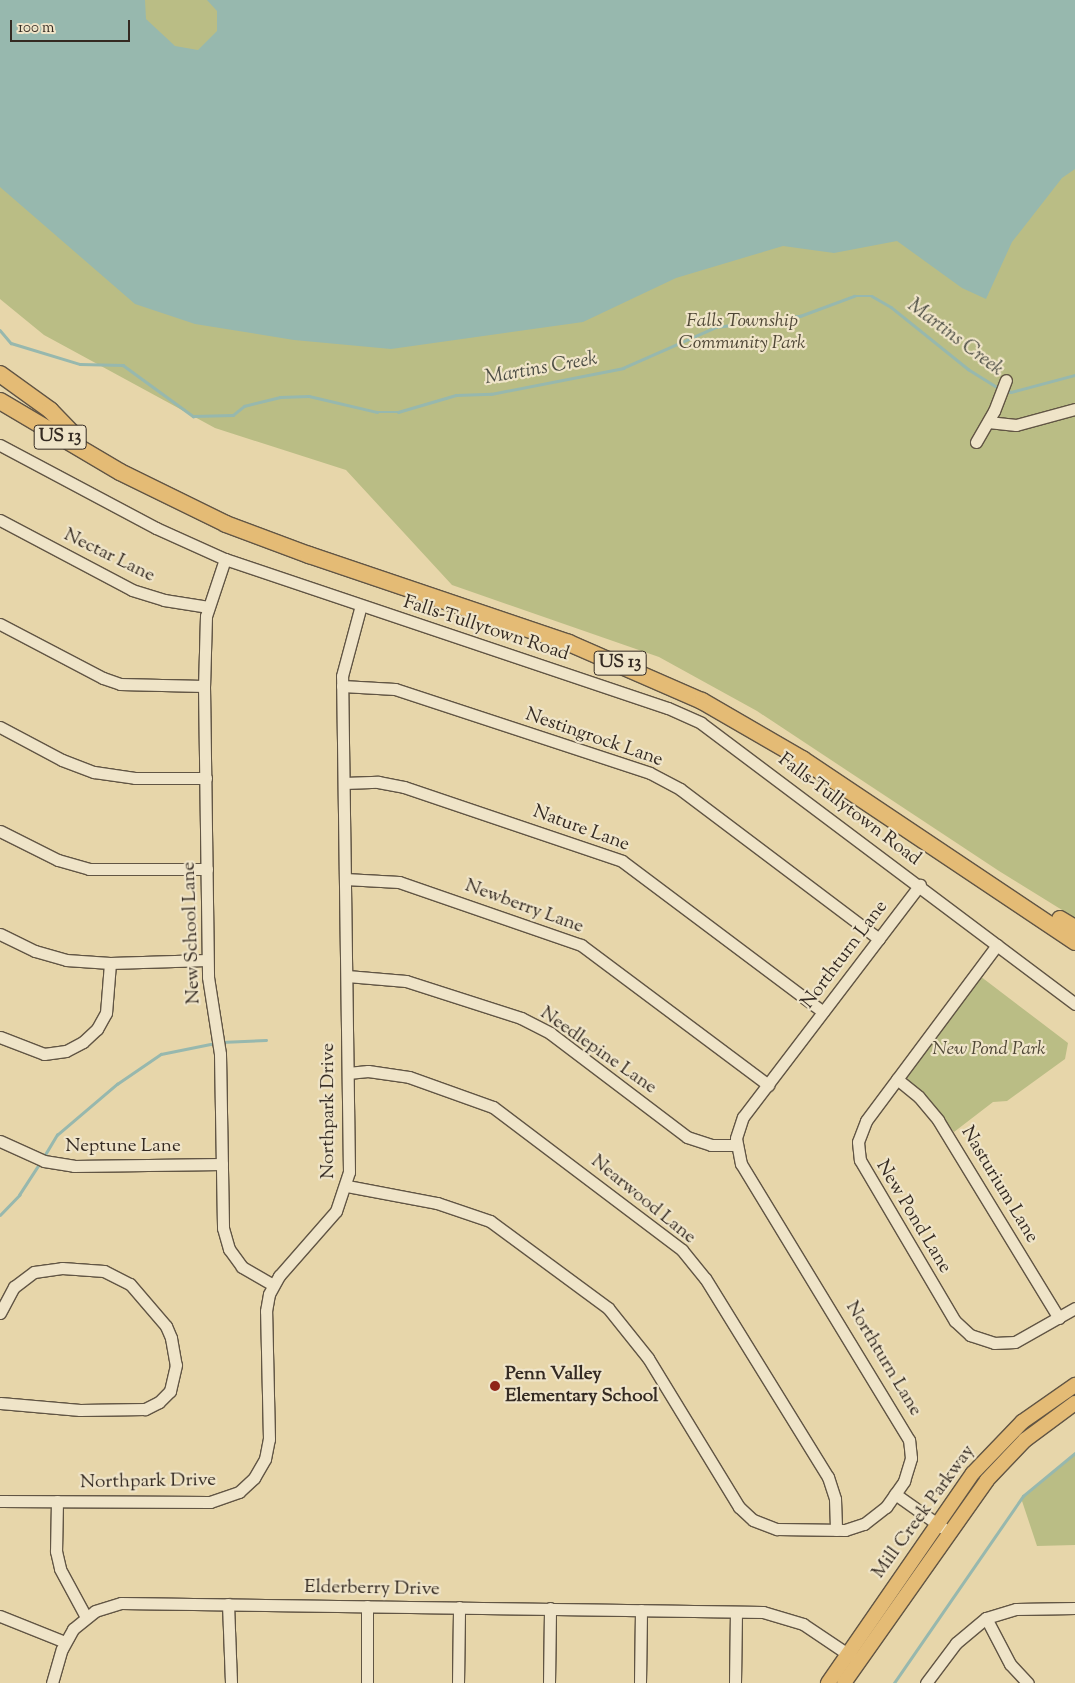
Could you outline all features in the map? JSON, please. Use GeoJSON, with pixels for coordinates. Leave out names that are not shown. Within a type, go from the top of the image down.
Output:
{"type":"FeatureCollection","features":[{"type":"Feature","properties":{"kind":"highway"},"geometry":{"type":"LineString","coordinates":[[0,374],[50,410],[74,434]]}},
{"type":"Feature","properties":{"kind":"highway","name":"US 13"},"geometry":{"type":"LineString","coordinates":[[0,389],[74,434],[177,490],[257,525],[573,633],[681,679],[791,740],[1075,928]]}},
{"type":"Feature","properties":{"kind":"highway","name":"US 13"},"geometry":{"type":"LineString","coordinates":[[0,401],[120,472],[253,535],[569,643],[676,688],[794,754],[1075,942]]}},
{"type":"Feature","properties":{"kind":"highway"},"geometry":{"type":"LineString","coordinates":[[0,413],[120,472]]}},
{"type":"Feature","properties":{"kind":"main road","name":"Mill Creek Parkway"},"geometry":{"type":"LineString","coordinates":[[828,1683],[846,1653],[973,1473],[1005,1438],[1075,1385]]}},
{"type":"Feature","properties":{"kind":"main road","name":"Mill Creek Parkway"},"geometry":{"type":"LineString","coordinates":[[844,1683],[949,1532],[1004,1460],[1043,1424],[1075,1403]]}},
{"type":"Feature","properties":{"kind":"street"},"geometry":{"type":"LineString","coordinates":[[976,442],[988,422],[1006,380]]}},
{"type":"Feature","properties":{"kind":"street"},"geometry":{"type":"LineString","coordinates":[[988,422],[1016,425],[1075,409]]}},
{"type":"Feature","properties":{"kind":"street","name":"Falls-Tullytown Road"},"geometry":{"type":"LineString","coordinates":[[0,445],[183,541],[225,559],[688,716],[720,734],[1075,1004]]}},
{"type":"Feature","properties":{"kind":"street","name":"Nectar Lane"},"geometry":{"type":"LineString","coordinates":[[0,520],[132,590],[164,600],[208,607]]}},
{"type":"Feature","properties":{"kind":"street","name":"New School Lane"},"geometry":{"type":"LineString","coordinates":[[225,559],[208,607],[204,686],[207,960],[220,1054],[223,1228],[229,1249],[242,1267],[273,1285]]}},
{"type":"Feature","properties":{"kind":"street","name":"Northpark Drive"},"geometry":{"type":"LineString","coordinates":[[0,1501],[210,1502],[230,1497],[247,1485],[260,1469],[269,1439],[266,1311],[273,1285],[336,1211],[347,1186],[348,1073],[342,686],[345,659],[361,605]]}},
{"type":"Feature","properties":{"kind":"street"},"geometry":{"type":"LineString","coordinates":[[0,624],[103,678],[120,684],[204,686]]}},
{"type":"Feature","properties":{"kind":"street","name":"Nestingrock Lane"},"geometry":{"type":"LineString","coordinates":[[342,686],[395,689],[650,773],[680,789],[879,939]]}},
{"type":"Feature","properties":{"kind":"street"},"geometry":{"type":"LineString","coordinates":[[0,727],[62,760],[94,772],[135,778],[206,778]]}},
{"type":"Feature","properties":{"kind":"street","name":"Nature Lane"},"geometry":{"type":"LineString","coordinates":[[344,783],[378,782],[404,787],[622,861],[823,1012]]}},
{"type":"Feature","properties":{"kind":"street"},"geometry":{"type":"LineString","coordinates":[[0,830],[58,860],[89,869],[207,869]]}},
{"type":"Feature","properties":{"kind":"street","name":"Newberry Lane"},"geometry":{"type":"LineString","coordinates":[[345,879],[399,882],[580,945],[768,1085]]}},
{"type":"Feature","properties":{"kind":"street","name":"Northturn Lane"},"geometry":{"type":"LineString","coordinates":[[347,1186],[466,1211],[508,1231],[620,1321],[648,1358],[744,1513],[759,1524],[777,1529],[836,1530],[853,1528],[875,1518],[896,1494],[904,1481],[911,1458],[905,1428],[741,1164],[736,1145],[742,1119],[920,885]]}},
{"type":"Feature","properties":{"kind":"street"},"geometry":{"type":"LineString","coordinates":[[0,934],[51,956],[110,963],[207,960]]}},
{"type":"Feature","properties":{"kind":"street","name":"New Pond Lane"},"geometry":{"type":"LineString","coordinates":[[997,945],[897,1079],[861,1131],[860,1160],[955,1320],[978,1339],[1007,1344],[1027,1337],[1075,1308]]}},
{"type":"Feature","properties":{"kind":"street"},"geometry":{"type":"LineString","coordinates":[[0,1037],[44,1054],[66,1051],[83,1042],[97,1029],[106,1013],[110,963]]}},
{"type":"Feature","properties":{"kind":"street","name":"Needlepine Lane"},"geometry":{"type":"LineString","coordinates":[[347,976],[406,981],[521,1018],[550,1033],[686,1137],[711,1145],[736,1145]]}},
{"type":"Feature","properties":{"kind":"street","name":"Nearwood Lane"},"geometry":{"type":"LineString","coordinates":[[348,1073],[375,1072],[409,1077],[493,1107],[682,1250],[705,1278],[828,1477],[835,1499],[836,1530]]}},
{"type":"Feature","properties":{"kind":"street","name":"Nasturium Lane"},"geometry":{"type":"LineString","coordinates":[[897,1079],[918,1097],[938,1120],[1059,1318]]}},
{"type":"Feature","properties":{"kind":"street","name":"Neptune Lane"},"geometry":{"type":"LineString","coordinates":[[0,1141],[44,1161],[74,1166],[222,1164]]}},
{"type":"Feature","properties":{"kind":"street"},"geometry":{"type":"LineString","coordinates":[[0,1313],[14,1287],[34,1272],[62,1268],[104,1271],[130,1284],[166,1326],[172,1338],[176,1365],[170,1391],[159,1402],[145,1409],[80,1410],[0,1404]]}},
{"type":"Feature","properties":{"kind":"street"},"geometry":{"type":"LineString","coordinates":[[896,1494],[949,1532]]}},
{"type":"Feature","properties":{"kind":"street"},"geometry":{"type":"LineString","coordinates":[[57,1501],[56,1551],[60,1569],[71,1595],[86,1617]]}},
{"type":"Feature","properties":{"kind":"street","name":"Elderberry Drive"},"geometry":{"type":"LineString","coordinates":[[52,1683],[65,1642],[86,1617],[103,1607],[121,1603],[736,1612],[790,1618],[859,1662]]}},
{"type":"Feature","properties":{"kind":"street"},"geometry":{"type":"LineString","coordinates":[[228,1604],[231,1683]]}},
{"type":"Feature","properties":{"kind":"street"},"geometry":{"type":"LineString","coordinates":[[367,1606],[367,1683]]}},
{"type":"Feature","properties":{"kind":"street"},"geometry":{"type":"LineString","coordinates":[[458,1683],[459,1607]]}},
{"type":"Feature","properties":{"kind":"street"},"geometry":{"type":"LineString","coordinates":[[549,1683],[550,1608]]}},
{"type":"Feature","properties":{"kind":"street"},"geometry":{"type":"LineString","coordinates":[[926,1683],[956,1642],[986,1618],[1016,1609],[1075,1608]]}},
{"type":"Feature","properties":{"kind":"street"},"geometry":{"type":"LineString","coordinates":[[640,1683],[641,1610]]}},
{"type":"Feature","properties":{"kind":"street"},"geometry":{"type":"LineString","coordinates":[[735,1683],[736,1612]]}},
{"type":"Feature","properties":{"kind":"street"},"geometry":{"type":"LineString","coordinates":[[0,1616],[65,1642]]}},
{"type":"Feature","properties":{"kind":"street"},"geometry":{"type":"LineString","coordinates":[[986,1618],[1010,1664],[1028,1683]]}},
{"type":"Feature","properties":{"kind":"green space","name":"Falls Township Community Park"},"geometry":{"type":"Polygon","coordinates":[[[0,0],[1075,0],[1075,918],[999,871],[757,711],[659,657],[452,585],[346,470],[215,428],[44,335],[0,299],[0,0]]]}},
{"type":"Feature","properties":{"kind":"green space","name":"New Pond Park"},"geometry":{"type":"Polygon","coordinates":[[[980,976],[1068,1043],[1065,1059],[1007,1101],[993,1102],[954,1132],[927,1098],[906,1078],[980,976]]]}},
{"type":"Feature","properties":{"kind":"green space"},"geometry":{"type":"Polygon","coordinates":[[[1075,1453],[1075,1545],[1037,1546],[1021,1498],[1075,1453]]]}},
{"type":"Feature","properties":{"kind":"water"},"geometry":{"type":"Polygon","coordinates":[[[0,0],[145,0],[146,19],[175,46],[198,50],[217,31],[217,11],[207,0],[1075,0],[1075,169],[1062,178],[1012,242],[986,299],[962,288],[897,241],[834,253],[783,246],[676,278],[583,322],[391,349],[294,340],[195,324],[135,304],[0,187],[0,0]]]}},
{"type":"Feature","properties":{"kind":"waterway","name":"Martins Creek"},"geometry":{"type":"LineString","coordinates":[[0,330],[11,343],[80,364],[123,365],[193,416],[233,415],[244,406],[280,397],[309,396],[377,412],[398,412],[456,395],[491,394],[623,368],[716,327],[800,316],[854,296],[872,296],[891,307],[968,369],[999,388]]}},
{"type":"Feature","properties":{"kind":"waterway","name":"Martins Creek"},"geometry":{"type":"LineString","coordinates":[[1005,390],[1011,392],[1075,375]]}},
{"type":"Feature","properties":{"kind":"waterway"},"geometry":{"type":"LineString","coordinates":[[221,1042],[266,1040]]}},
{"type":"Feature","properties":{"kind":"waterway"},"geometry":{"type":"LineString","coordinates":[[43,1158],[57,1135],[117,1084],[161,1054],[215,1043]]}},
{"type":"Feature","properties":{"kind":"waterway"},"geometry":{"type":"LineString","coordinates":[[0,1215],[19,1195],[40,1163]]}},
{"type":"Feature","properties":{"kind":"waterway"},"geometry":{"type":"LineString","coordinates":[[894,1683],[1023,1496],[1075,1453]]}},
{"type":"Feature","properties":{"kind":"place","name":"Penn Valley Elementary School"},"geometry":{"type":"Point","coordinates":[495,1386]}}]}
